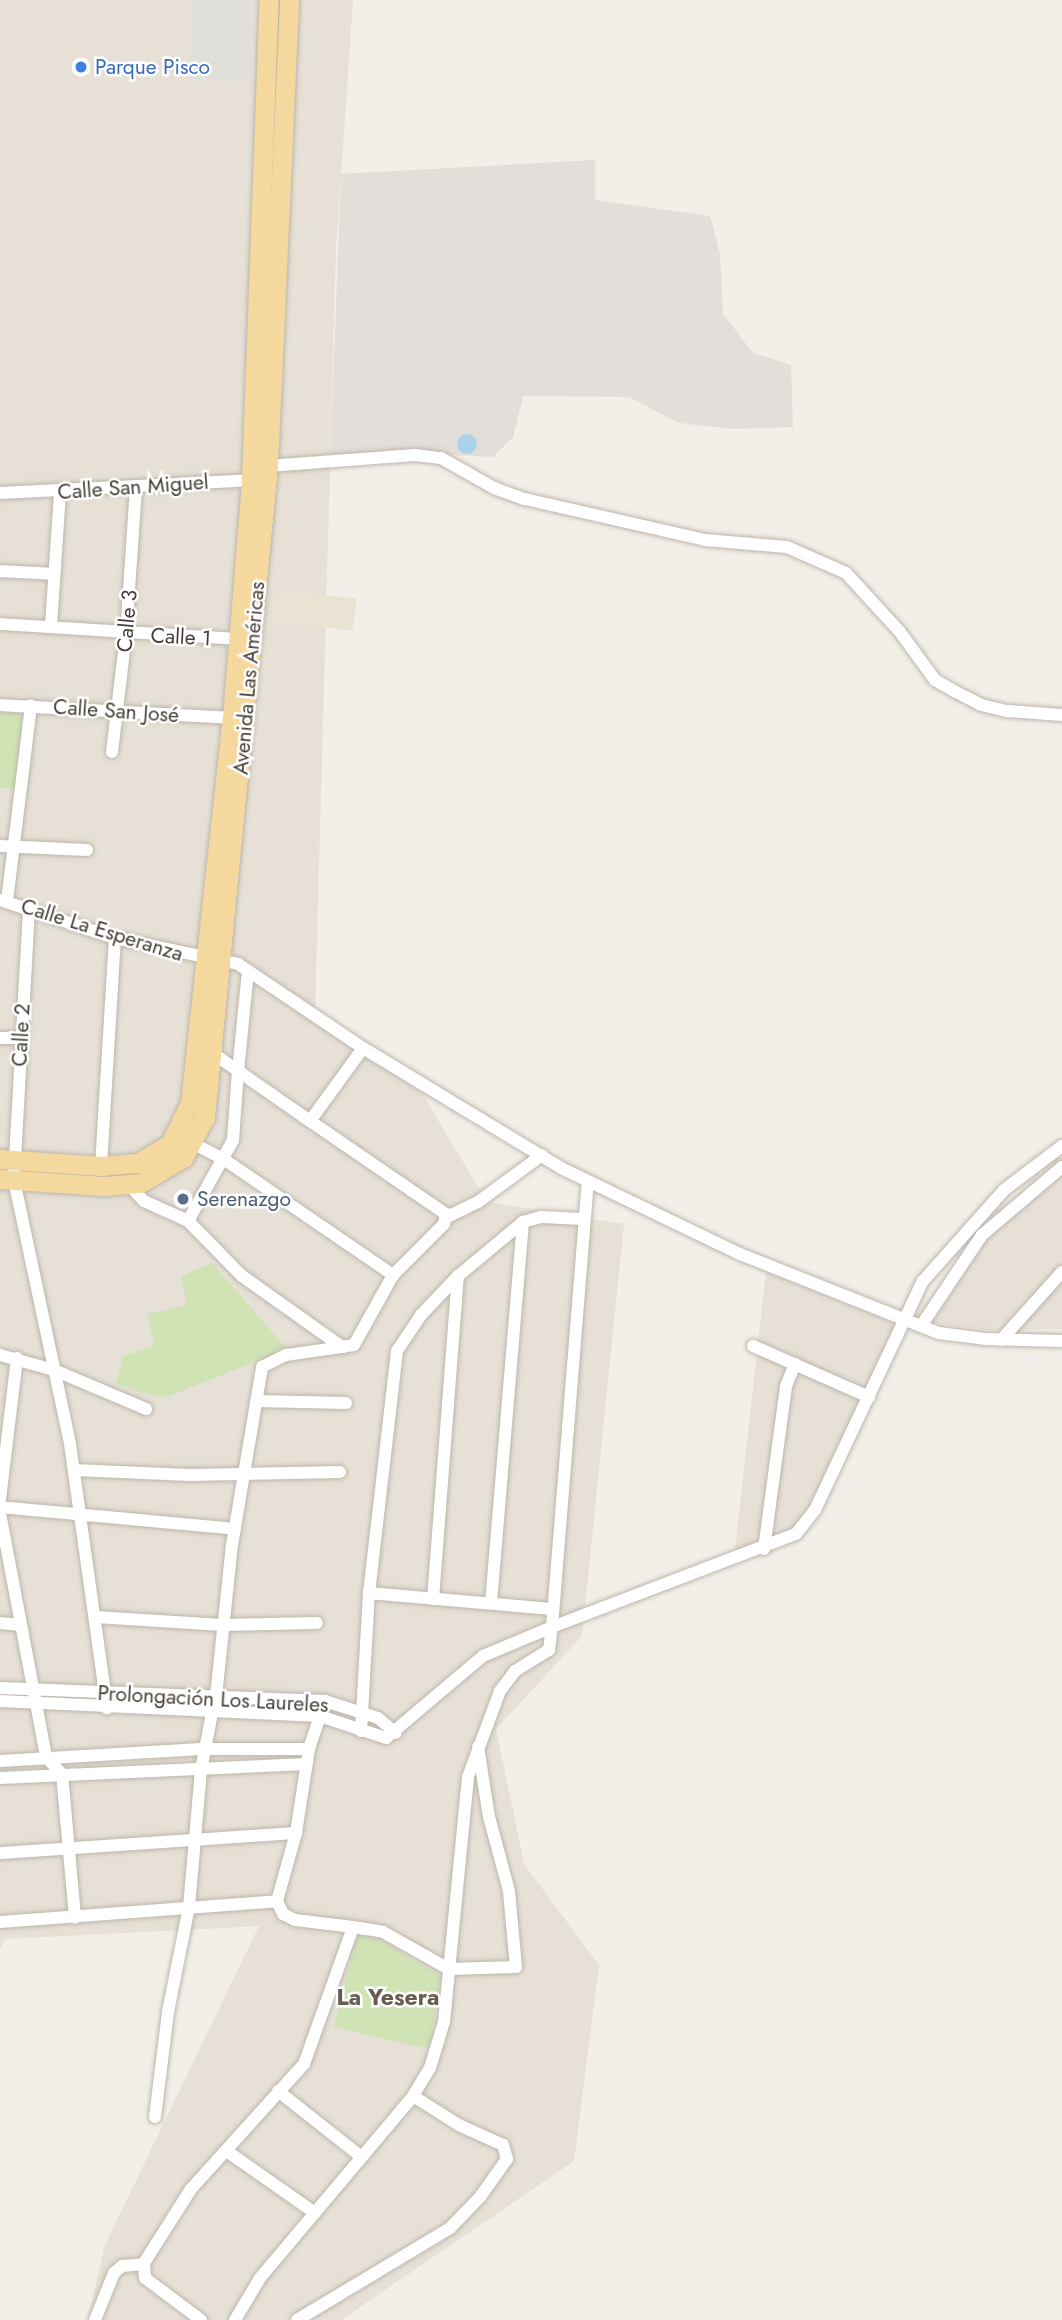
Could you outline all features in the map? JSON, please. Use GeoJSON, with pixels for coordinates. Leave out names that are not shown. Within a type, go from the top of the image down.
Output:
{"type":"FeatureCollection","features":[{"type":"Feature","properties":{"kind":"main road","name":"Avenida Las Américas"},"geometry":{"type":"LineString","coordinates":[[7,1170],[101,1166],[150,1158],[170,1144],[183,1125],[192,1090],[212,961],[262,475],[269,0]]}},
{"type":"Feature","properties":{"kind":"main road","name":"Avenida Las Américas"},"geometry":{"type":"LineString","coordinates":[[262,402],[289,0]]}},
{"type":"Feature","properties":{"kind":"main road","name":"Avenida Las Américas"},"geometry":{"type":"LineString","coordinates":[[7,1170],[129,1185],[162,1174],[194,1144],[210,1097],[214,1054],[212,961],[237,639],[262,475]]}},
{"type":"Feature","properties":{"kind":"street","name":"Calle San Miguel"},"geometry":{"type":"LineString","coordinates":[[0,493],[136,489],[415,455],[441,458],[494,488],[525,499],[705,540],[787,547],[846,573],[935,680],[981,705],[1062,715]]}},
{"type":"Feature","properties":{"kind":"street","name":"Calle 3"},"geometry":{"type":"LineString","coordinates":[[112,752],[126,634],[136,489]]}},
{"type":"Feature","properties":{"kind":"street"},"geometry":{"type":"LineString","coordinates":[[51,625],[60,493]]}},
{"type":"Feature","properties":{"kind":"street"},"geometry":{"type":"LineString","coordinates":[[0,571],[54,574]]}},
{"type":"Feature","properties":{"kind":"street","name":"Calle 1"},"geometry":{"type":"LineString","coordinates":[[0,624],[51,625],[126,634],[237,639]]}},
{"type":"Feature","properties":{"kind":"street","name":"Calle San José"},"geometry":{"type":"LineString","coordinates":[[0,705],[232,718]]}},
{"type":"Feature","properties":{"kind":"street"},"geometry":{"type":"LineString","coordinates":[[4,900],[16,847],[31,705]]}},
{"type":"Feature","properties":{"kind":"street"},"geometry":{"type":"LineString","coordinates":[[0,846],[87,850]]}},
{"type":"Feature","properties":{"kind":"street","name":"Calle La Esperanza"},"geometry":{"type":"LineString","coordinates":[[4,900],[115,938],[212,961],[235,962],[363,1048],[588,1182],[740,1254],[951,1336],[1062,1341]]}},
{"type":"Feature","properties":{"kind":"street","name":"Calle 2"},"geometry":{"type":"LineString","coordinates":[[29,909],[7,1170],[54,1370],[74,1470],[106,1701]]}},
{"type":"Feature","properties":{"kind":"street"},"geometry":{"type":"LineString","coordinates":[[101,1166],[115,938]]}},
{"type":"Feature","properties":{"kind":"street"},"geometry":{"type":"LineString","coordinates":[[188,1221],[225,1160],[233,1140],[248,970]]}},
{"type":"Feature","properties":{"kind":"street"},"geometry":{"type":"LineString","coordinates":[[0,1038],[20,1038]]}},
{"type":"Feature","properties":{"kind":"street"},"geometry":{"type":"LineString","coordinates":[[310,1121],[363,1048]]}},
{"type":"Feature","properties":{"kind":"street"},"geometry":{"type":"LineString","coordinates":[[214,1054],[447,1217]]}},
{"type":"Feature","properties":{"kind":"street"},"geometry":{"type":"LineString","coordinates":[[194,1144],[225,1160],[393,1275]]}},
{"type":"Feature","properties":{"kind":"street"},"geometry":{"type":"LineString","coordinates":[[396,1733],[484,1656],[552,1627],[782,1543],[806,1524],[923,1281],[953,1242],[1022,1174],[1062,1146]]}},
{"type":"Feature","properties":{"kind":"street"},"geometry":{"type":"LineString","coordinates":[[155,2117],[168,2012],[189,1907],[201,1770],[214,1705],[235,1529],[262,1367],[272,1359],[342,1347],[358,1340],[393,1275],[447,1217],[478,1202],[542,1155]]}},
{"type":"Feature","properties":{"kind":"street"},"geometry":{"type":"LineString","coordinates":[[921,1326],[982,1235],[1062,1167]]}},
{"type":"Feature","properties":{"kind":"street"},"geometry":{"type":"LineString","coordinates":[[235,2320],[260,2278],[359,2155],[413,2096],[439,2045],[449,1969],[463,1805],[478,1740],[500,1691],[515,1671],[549,1650],[582,1219],[588,1182]]}},
{"type":"Feature","properties":{"kind":"street"},"geometry":{"type":"LineString","coordinates":[[129,1185],[144,1201],[188,1221],[242,1276],[342,1347]]}},
{"type":"Feature","properties":{"kind":"street"},"geometry":{"type":"LineString","coordinates":[[361,1731],[369,1593],[397,1351],[421,1315],[458,1276],[523,1222],[541,1217],[582,1219]]}},
{"type":"Feature","properties":{"kind":"street"},"geometry":{"type":"LineString","coordinates":[[491,1604],[523,1222]]}},
{"type":"Feature","properties":{"kind":"street"},"geometry":{"type":"LineString","coordinates":[[1001,1340],[1062,1272]]}},
{"type":"Feature","properties":{"kind":"street"},"geometry":{"type":"LineString","coordinates":[[433,1599],[458,1276]]}},
{"type":"Feature","properties":{"kind":"street"},"geometry":{"type":"LineString","coordinates":[[753,1346],[869,1397]]}},
{"type":"Feature","properties":{"kind":"street"},"geometry":{"type":"LineString","coordinates":[[0,1354],[54,1370],[146,1409]]}},
{"type":"Feature","properties":{"kind":"street"},"geometry":{"type":"LineString","coordinates":[[0,1499],[4,1433],[17,1358]]}},
{"type":"Feature","properties":{"kind":"street"},"geometry":{"type":"LineString","coordinates":[[764,1549],[786,1386],[795,1364]]}},
{"type":"Feature","properties":{"kind":"street"},"geometry":{"type":"LineString","coordinates":[[256,1401],[346,1402]]}},
{"type":"Feature","properties":{"kind":"street"},"geometry":{"type":"LineString","coordinates":[[74,1470],[340,1472]]}},
{"type":"Feature","properties":{"kind":"street"},"geometry":{"type":"LineString","coordinates":[[0,1507],[81,1511],[235,1529]]}},
{"type":"Feature","properties":{"kind":"street"},"geometry":{"type":"LineString","coordinates":[[0,1513],[2,1537],[46,1758],[62,1774],[75,1917]]}},
{"type":"Feature","properties":{"kind":"street"},"geometry":{"type":"LineString","coordinates":[[369,1593],[551,1609]]}},
{"type":"Feature","properties":{"kind":"street"},"geometry":{"type":"LineString","coordinates":[[96,1617],[222,1625],[317,1623]]}},
{"type":"Feature","properties":{"kind":"street"},"geometry":{"type":"LineString","coordinates":[[0,1623],[20,1625]]}},
{"type":"Feature","properties":{"kind":"street","name":"Prolongación Los Laureles"},"geometry":{"type":"LineString","coordinates":[[0,1688],[34,1697]]}},
{"type":"Feature","properties":{"kind":"street","name":"Prolongación Los Laureles"},"geometry":{"type":"LineString","coordinates":[[0,1701],[34,1697],[214,1705],[320,1716],[382,1738],[396,1733]]}},
{"type":"Feature","properties":{"kind":"street"},"geometry":{"type":"LineString","coordinates":[[325,1701],[309,1749],[296,1833],[277,1901],[283,1914],[295,1920],[383,1931],[449,1969],[518,1964],[509,1891],[481,1775],[478,1740]]}},
{"type":"Feature","properties":{"kind":"street","name":"Prolongación Los Laureles"},"geometry":{"type":"LineString","coordinates":[[214,1705],[325,1701],[362,1712],[396,1733]]}},
{"type":"Feature","properties":{"kind":"street"},"geometry":{"type":"LineString","coordinates":[[0,1761],[205,1749],[309,1749]]}},
{"type":"Feature","properties":{"kind":"street"},"geometry":{"type":"LineString","coordinates":[[0,1778],[307,1764]]}},
{"type":"Feature","properties":{"kind":"street"},"geometry":{"type":"LineString","coordinates":[[0,1853],[296,1833]]}},
{"type":"Feature","properties":{"kind":"street"},"geometry":{"type":"LineString","coordinates":[[0,1922],[277,1901]]}},
{"type":"Feature","properties":{"kind":"street"},"geometry":{"type":"LineString","coordinates":[[201,2320],[145,2278],[143,2264],[191,2189],[228,2152],[304,2064],[353,1927]]}},
{"type":"Feature","properties":{"kind":"street"},"geometry":{"type":"LineString","coordinates":[[278,2091],[359,2155]]}},
{"type":"Feature","properties":{"kind":"street"},"geometry":{"type":"LineString","coordinates":[[297,2320],[450,2228],[480,2197],[508,2159],[503,2145],[459,2125],[413,2096]]}},
{"type":"Feature","properties":{"kind":"street"},"geometry":{"type":"LineString","coordinates":[[228,2152],[315,2213]]}},
{"type":"Feature","properties":{"kind":"street"},"geometry":{"type":"LineString","coordinates":[[94,2320],[114,2273],[122,2266],[143,2264]]}},
{"type":"Feature","properties":{"kind":"shaded area"},"geometry":{"type":"Polygon","coordinates":[[[0,0],[353,0],[336,248],[315,1011],[423,1095],[487,1202],[624,1224],[582,1636],[496,1729],[524,1864],[599,1965],[574,2161],[341,2320],[88,2320],[104,2247],[259,1926],[5,1939],[0,1949],[0,0]]]}},
{"type":"Feature","properties":{"kind":"shaded area"},"geometry":{"type":"Polygon","coordinates":[[[190,0],[251,0],[251,79],[190,79],[190,0]]]}},
{"type":"Feature","properties":{"kind":"shaded area"},"geometry":{"type":"Polygon","coordinates":[[[595,160],[595,200],[710,216],[720,254],[723,314],[753,353],[791,365],[793,427],[733,429],[679,423],[629,397],[523,396],[513,437],[493,457],[437,454],[330,460],[341,174],[595,160]]]}},
{"type":"Feature","properties":{"kind":"shaded area"},"geometry":{"type":"Polygon","coordinates":[[[275,590],[357,599],[353,630],[272,622],[275,590]]]}},
{"type":"Feature","properties":{"kind":"shaded area"},"geometry":{"type":"Polygon","coordinates":[[[1062,1158],[1062,1329],[984,1330],[930,1322],[972,1236],[1062,1158]]]}},
{"type":"Feature","properties":{"kind":"shaded area"},"geometry":{"type":"Polygon","coordinates":[[[766,1272],[896,1324],[875,1378],[802,1522],[787,1533],[735,1550],[766,1272]]]}},
{"type":"Feature","properties":{"kind":"green space"},"geometry":{"type":"Polygon","coordinates":[[[0,712],[18,713],[22,719],[16,789],[0,788],[0,712]]]}},
{"type":"Feature","properties":{"kind":"green space"},"geometry":{"type":"Polygon","coordinates":[[[212,1263],[287,1349],[169,1396],[158,1397],[116,1384],[123,1356],[154,1346],[148,1314],[187,1305],[181,1276],[212,1263]]]}},
{"type":"Feature","properties":{"kind":"green space"},"geometry":{"type":"Polygon","coordinates":[[[357,1936],[374,1937],[441,1976],[430,2045],[424,2048],[334,2027],[357,1936]]]}},
{"type":"Feature","properties":{"kind":"water"},"geometry":{"type":"Polygon","coordinates":[[[467,434],[474,437],[477,444],[474,451],[467,454],[460,451],[457,444],[460,437],[467,434]]]}},
{"type":"Feature","properties":{"kind":"place","name":"Parque Pisco"},"geometry":{"type":"Point","coordinates":[81,67]}},
{"type":"Feature","properties":{"kind":"place","name":"Serenazgo"},"geometry":{"type":"Point","coordinates":[183,1199]}},
{"type":"Feature","properties":{"kind":"district","name":"La Yesera"},"geometry":{"type":"Point","coordinates":[388,1997]}}]}
